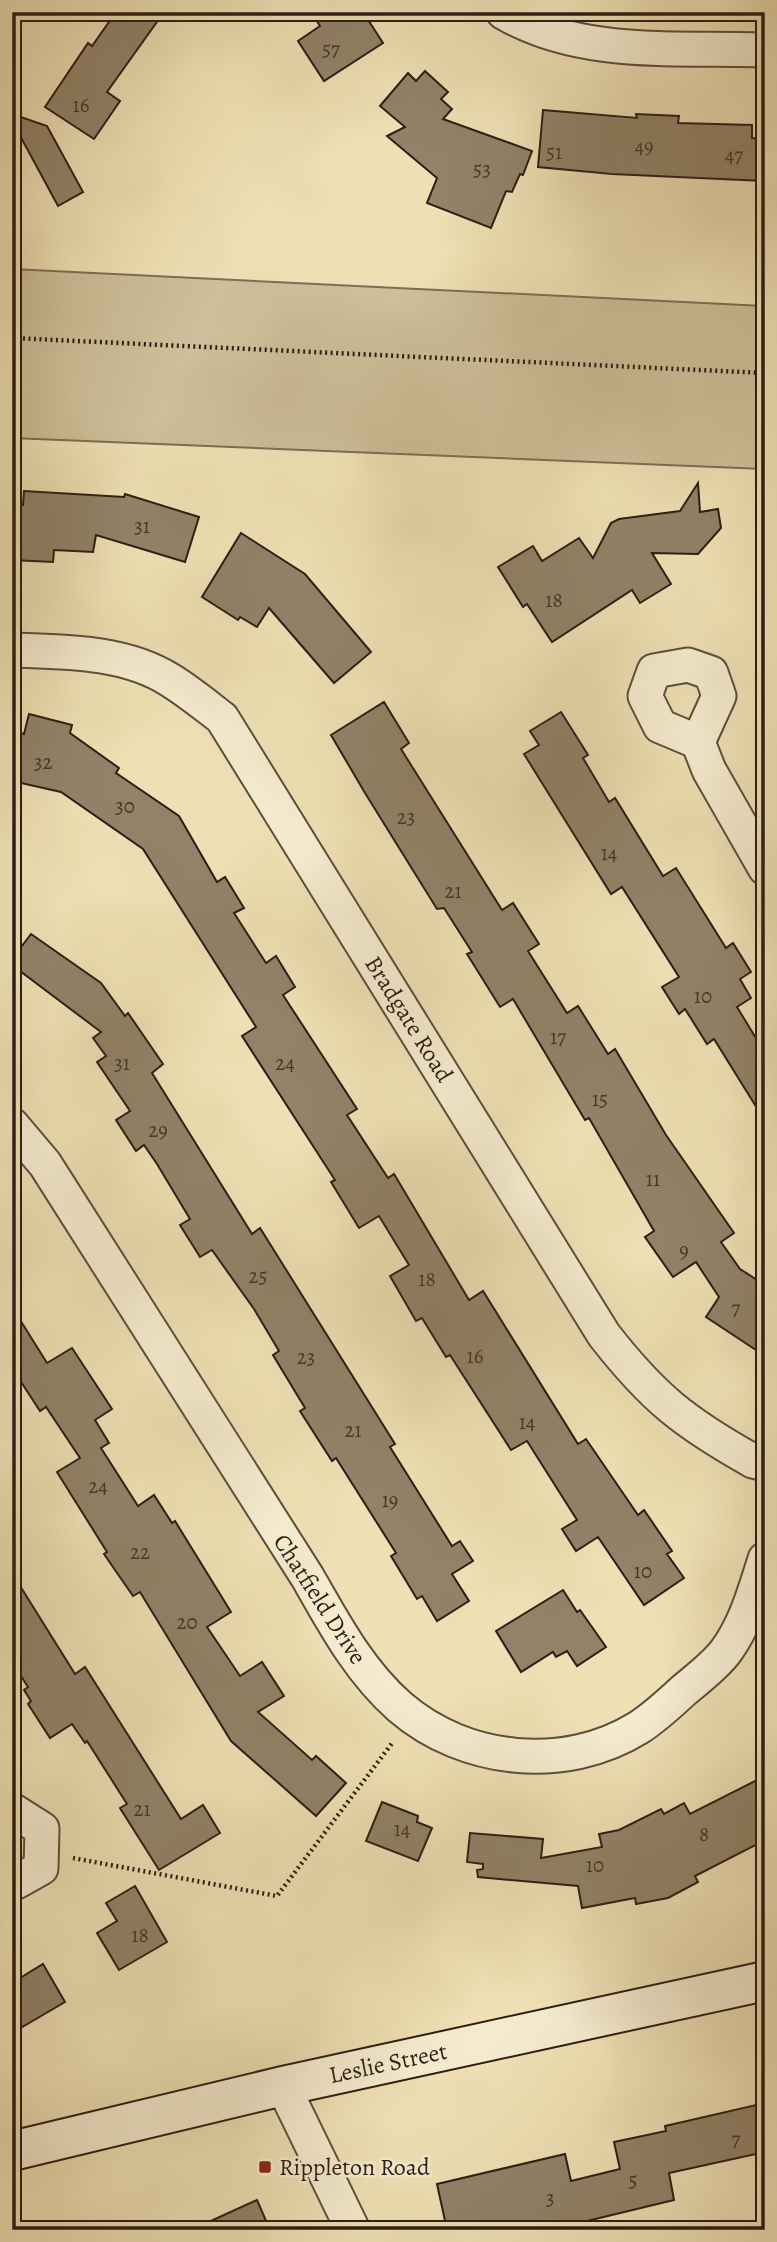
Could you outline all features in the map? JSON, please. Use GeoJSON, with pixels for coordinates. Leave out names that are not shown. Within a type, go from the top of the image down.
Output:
{"type":"FeatureCollection","features":[{"type":"Feature","properties":{"kind":"main road","name":"Leslie Street"},"geometry":{"type":"LineString","coordinates":[[12,2151],[284,2086],[765,1981]]}},
{"type":"Feature","properties":{"kind":"street"},"geometry":{"type":"LineString","coordinates":[[503,12],[542,32],[597,44],[765,50]]}},
{"type":"Feature","properties":{"kind":"street","name":"Bradgate Road"},"geometry":{"type":"LineString","coordinates":[[12,650],[91,653],[134,666],[168,678],[222,718],[604,1335],[640,1381],[680,1417],[753,1461],[765,1464]]}},
{"type":"Feature","properties":{"kind":"street"},"geometry":{"type":"LineString","coordinates":[[698,742],[709,770],[765,869]]}},
{"type":"Feature","properties":{"kind":"street","name":"Chatfield Drive"},"geometry":{"type":"LineString","coordinates":[[12,1125],[45,1164],[308,1578],[344,1643],[400,1707],[412,1716],[458,1742],[526,1757],[568,1755],[606,1744],[638,1728],[725,1653],[742,1623],[765,1559]]}},
{"type":"Feature","properties":{"kind":"street"},"geometry":{"type":"LineString","coordinates":[[12,1810],[42,1829],[41,1868],[16,1882],[12,1880]]}},
{"type":"Feature","properties":{"kind":"street"},"geometry":{"type":"LineString","coordinates":[[284,2086],[353,2230]]}},
{"type":"Feature","properties":{"kind":"path"},"geometry":{"type":"LineString","coordinates":[[12,338],[765,373]]}},
{"type":"Feature","properties":{"kind":"path"},"geometry":{"type":"LineString","coordinates":[[41,1852],[277,1896],[412,1716]]}},
{"type":"Feature","properties":{"kind":"shaded area"},"geometry":{"type":"Polygon","coordinates":[[[12,269],[765,306],[765,469],[12,438],[12,269]]]}},
{"type":"Feature","properties":{"kind":"building"},"geometry":{"type":"Polygon","coordinates":[[[116,12],[164,12],[107,92],[120,101],[94,139],[45,107],[88,43],[92,46],[116,12]]]}},
{"type":"Feature","properties":{"kind":"building"},"geometry":{"type":"Polygon","coordinates":[[[311,12],[363,12],[383,43],[324,81],[298,41],[320,26],[311,12]]]}},
{"type":"Feature","properties":{"kind":"building"},"geometry":{"type":"Polygon","coordinates":[[[425,71],[448,92],[441,99],[452,109],[443,119],[532,151],[523,175],[520,174],[512,192],[506,191],[491,228],[427,203],[437,178],[387,136],[405,127],[380,106],[408,73],[416,81],[425,71]]]}},
{"type":"Feature","properties":{"kind":"building"},"geometry":{"type":"Polygon","coordinates":[[[543,110],[637,118],[636,114],[679,116],[678,123],[752,125],[752,138],[765,139],[765,181],[612,174],[538,167],[543,110]]]}},
{"type":"Feature","properties":{"kind":"building"},"geometry":{"type":"Polygon","coordinates":[[[12,114],[47,126],[83,192],[58,206],[12,121],[12,114]]]}},
{"type":"Feature","properties":{"kind":"building"},"geometry":{"type":"Polygon","coordinates":[[[698,483],[700,512],[718,509],[721,528],[698,554],[652,553],[671,584],[640,603],[632,590],[552,642],[527,604],[523,607],[498,567],[533,546],[542,561],[579,538],[593,558],[611,523],[619,519],[680,511],[698,483]]]}},
{"type":"Feature","properties":{"kind":"building"},"geometry":{"type":"Polygon","coordinates":[[[24,491],[124,497],[125,494],[199,517],[185,562],[96,535],[93,552],[54,550],[53,562],[12,560],[12,505],[23,505],[24,491]]]}},
{"type":"Feature","properties":{"kind":"building"},"geometry":{"type":"Polygon","coordinates":[[[241,533],[305,574],[371,652],[334,683],[269,608],[257,627],[240,617],[238,620],[202,597],[241,533]]]}},
{"type":"Feature","properties":{"kind":"building"},"geometry":{"type":"Polygon","coordinates":[[[384,702],[409,743],[401,749],[502,910],[513,903],[539,944],[528,951],[567,1013],[578,1006],[608,1054],[615,1049],[666,1135],[734,1233],[721,1242],[740,1269],[765,1285],[765,1356],[706,1317],[719,1297],[696,1262],[673,1277],[645,1237],[654,1231],[589,1118],[585,1120],[513,999],[500,1007],[467,954],[472,952],[444,908],[437,909],[331,735],[384,702]]]}},
{"type":"Feature","properties":{"kind":"building"},"geometry":{"type":"Polygon","coordinates":[[[561,712],[588,755],[583,758],[609,802],[615,798],[663,876],[676,868],[726,948],[733,943],[751,972],[740,979],[751,998],[737,1007],[765,1053],[765,1121],[714,1039],[707,1044],[685,1009],[679,1014],[662,987],[679,977],[622,887],[611,894],[524,754],[539,745],[530,731],[561,712]]]}},
{"type":"Feature","properties":{"kind":"building"},"geometry":{"type":"Polygon","coordinates":[[[29,714],[72,725],[70,733],[119,768],[116,773],[179,816],[217,882],[225,877],[244,908],[234,913],[266,963],[276,956],[295,987],[283,995],[357,1109],[347,1115],[388,1178],[394,1174],[469,1300],[483,1291],[578,1444],[586,1439],[638,1515],[644,1510],[672,1551],[667,1554],[684,1578],[644,1605],[598,1537],[576,1551],[562,1529],[577,1520],[527,1441],[511,1450],[450,1355],[446,1357],[422,1318],[416,1321],[390,1276],[409,1265],[379,1216],[359,1228],[331,1182],[335,1180],[242,1036],[256,1027],[143,849],[61,792],[12,781],[12,731],[24,734],[29,714]]]}},
{"type":"Feature","properties":{"kind":"building"},"geometry":{"type":"Polygon","coordinates":[[[31,934],[101,983],[125,1016],[128,1013],[163,1064],[152,1073],[252,1234],[260,1228],[395,1444],[390,1447],[452,1546],[460,1541],[473,1561],[452,1574],[469,1601],[437,1621],[422,1596],[417,1599],[391,1556],[396,1553],[336,1458],[332,1461],[300,1411],[305,1408],[273,1355],[279,1351],[254,1309],[212,1250],[200,1257],[180,1225],[190,1219],[157,1164],[144,1145],[136,1151],[116,1120],[130,1111],[97,1062],[106,1056],[93,1038],[101,1032],[12,965],[12,959],[31,934]]]}},
{"type":"Feature","properties":{"kind":"building"},"geometry":{"type":"Polygon","coordinates":[[[12,1307],[47,1363],[72,1348],[112,1409],[95,1420],[109,1443],[101,1448],[138,1506],[154,1495],[172,1523],[175,1521],[231,1612],[207,1627],[240,1676],[262,1662],[284,1696],[258,1712],[312,1760],[316,1756],[346,1783],[316,1816],[231,1741],[140,1592],[133,1596],[104,1554],[107,1552],[57,1472],[80,1458],[46,1407],[40,1411],[12,1368],[12,1307]]]}},
{"type":"Feature","properties":{"kind":"building"},"geometry":{"type":"Polygon","coordinates":[[[12,1573],[75,1674],[85,1667],[181,1819],[203,1805],[220,1833],[159,1870],[120,1808],[127,1804],[87,1741],[85,1743],[72,1724],[50,1738],[28,1704],[31,1701],[24,1690],[28,1687],[12,1662],[12,1573]]]}},
{"type":"Feature","properties":{"kind":"building"},"geometry":{"type":"Polygon","coordinates":[[[563,1590],[606,1647],[577,1666],[567,1651],[556,1657],[553,1652],[521,1672],[496,1631],[563,1590]]]}},
{"type":"Feature","properties":{"kind":"building"},"geometry":{"type":"Polygon","coordinates":[[[765,1776],[765,1840],[695,1876],[698,1882],[668,1898],[636,1904],[635,1898],[582,1908],[578,1886],[478,1877],[477,1870],[483,1869],[483,1864],[467,1862],[470,1833],[543,1839],[541,1858],[602,1847],[599,1834],[619,1830],[661,1809],[664,1814],[684,1803],[690,1814],[765,1776]]]}},
{"type":"Feature","properties":{"kind":"building"},"geometry":{"type":"Polygon","coordinates":[[[382,1802],[418,1816],[417,1822],[432,1828],[418,1861],[366,1841],[382,1802]]]}},
{"type":"Feature","properties":{"kind":"building"},"geometry":{"type":"Polygon","coordinates":[[[135,1886],[167,1942],[119,1970],[97,1933],[117,1921],[106,1903],[135,1886]]]}},
{"type":"Feature","properties":{"kind":"building"},"geometry":{"type":"Polygon","coordinates":[[[43,1964],[65,2002],[12,2033],[12,1983],[43,1964]]]}},
{"type":"Feature","properties":{"kind":"building"},"geometry":{"type":"Polygon","coordinates":[[[765,2103],[765,2152],[669,2173],[674,2200],[550,2230],[447,2230],[437,2184],[565,2154],[571,2181],[620,2169],[614,2142],[666,2131],[665,2126],[765,2103]]]}},
{"type":"Feature","properties":{"kind":"building"},"geometry":{"type":"Polygon","coordinates":[[[257,2200],[270,2230],[191,2230],[257,2200]]]}},
{"type":"Feature","properties":{"kind":"place","name":"Rippleton Road"},"geometry":{"type":"Point","coordinates":[265,2167]}}]}
